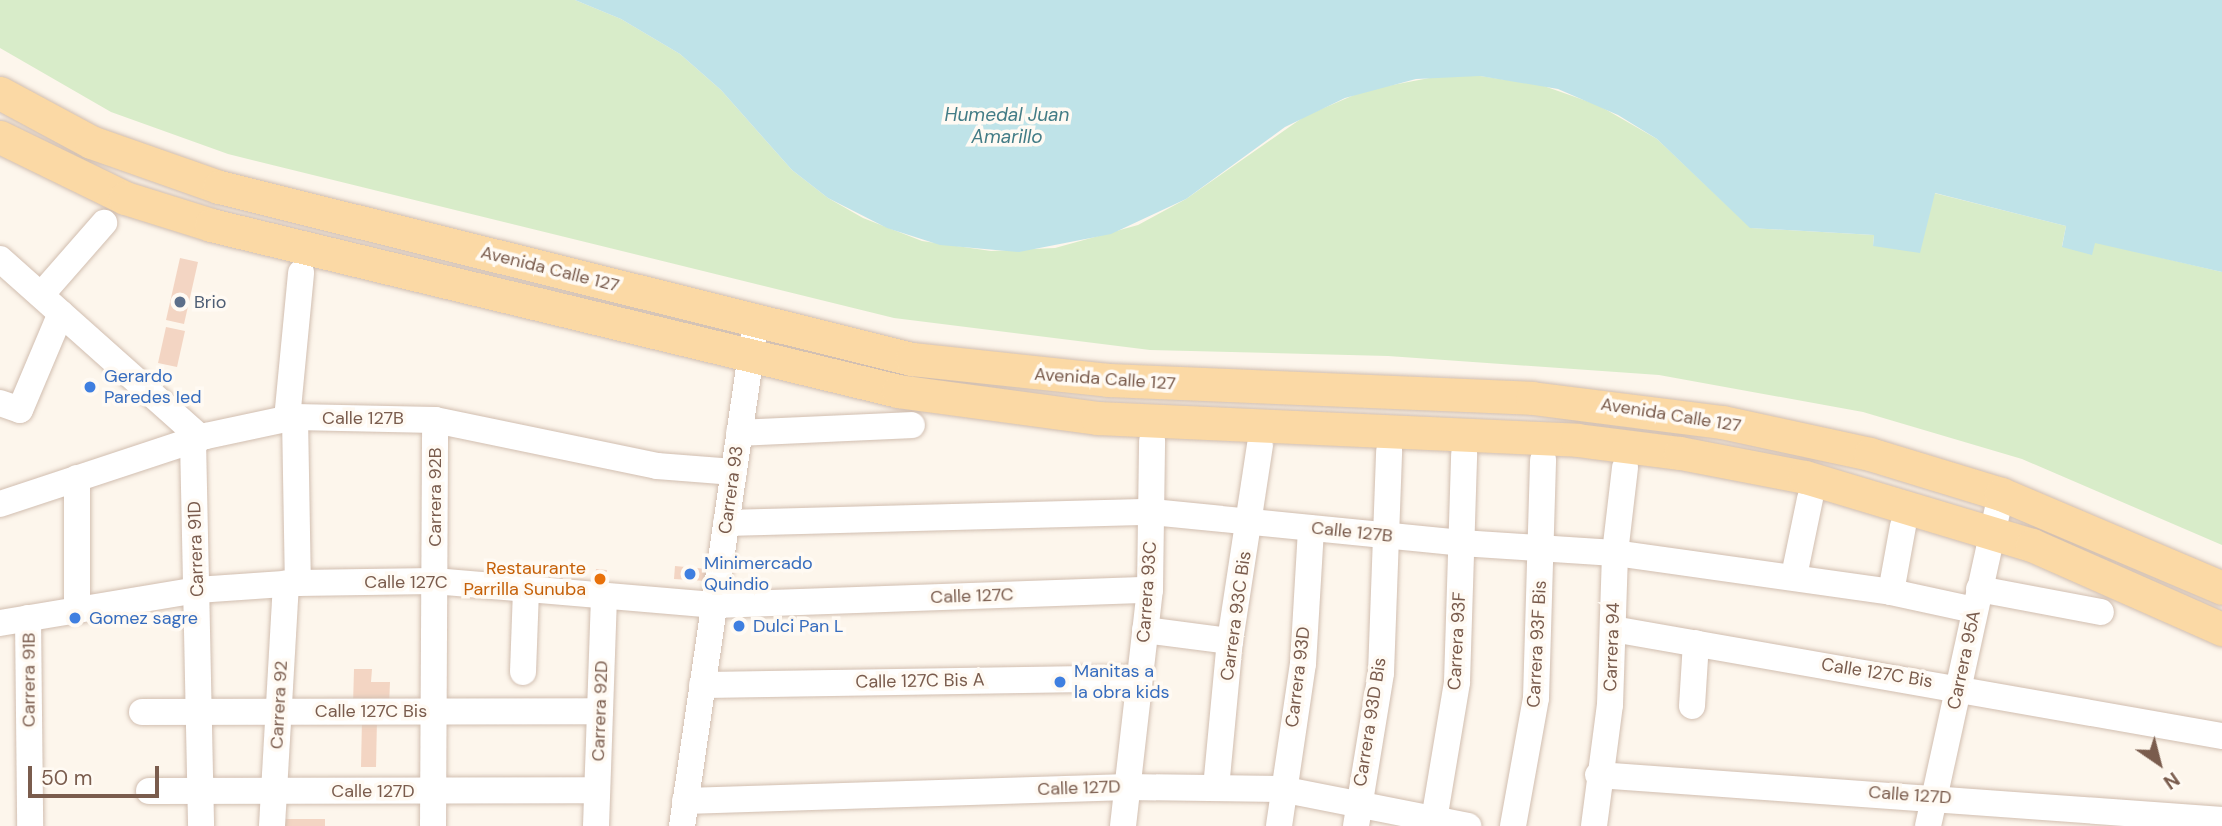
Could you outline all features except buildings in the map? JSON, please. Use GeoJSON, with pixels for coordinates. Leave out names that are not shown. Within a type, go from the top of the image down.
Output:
{"type":"FeatureCollection","features":[{"type":"Feature","properties":{"kind":"main road","name":"Avenida Calle 127"},"geometry":{"type":"LineString","coordinates":[[0,93],[91,142],[219,187],[912,359],[1042,375],[1532,398],[1628,407],[1810,439],[2001,494],[2222,588]]}},
{"type":"Feature","properties":{"kind":"main road","name":"Avenida Calle 127"},"geometry":{"type":"LineString","coordinates":[[0,137],[125,198],[211,225],[750,358],[898,391],[1045,413],[1577,440],[1680,453],[1827,482],[1992,532],[2222,629]]}},
{"type":"Feature","properties":{"kind":"street"},"geometry":{"type":"LineString","coordinates":[[41,295],[104,223]]}},
{"type":"Feature","properties":{"kind":"street"},"geometry":{"type":"LineString","coordinates":[[2,268],[41,295],[197,439]]}},
{"type":"Feature","properties":{"kind":"street","name":"Carrera 92"},"geometry":{"type":"LineString","coordinates":[[272,826],[278,712],[292,583],[291,418],[301,273]]}},
{"type":"Feature","properties":{"kind":"street"},"geometry":{"type":"LineString","coordinates":[[10,406],[61,313]]}},
{"type":"Feature","properties":{"kind":"street","name":"Carrera 93"},"geometry":{"type":"LineString","coordinates":[[683,813],[756,320]]}},
{"type":"Feature","properties":{"kind":"street","name":"Calle 127B"},"geometry":{"type":"LineString","coordinates":[[0,504],[197,439],[291,418],[435,420],[657,466],[734,472]]}},
{"type":"Feature","properties":{"kind":"street","name":"Carrera 92B"},"geometry":{"type":"LineString","coordinates":[[433,826],[435,420]]}},
{"type":"Feature","properties":{"kind":"street"},"geometry":{"type":"LineString","coordinates":[[739,433],[912,425]]}},
{"type":"Feature","properties":{"kind":"street","name":"Carrera 91D"},"geometry":{"type":"LineString","coordinates":[[197,439],[201,826]]}},
{"type":"Feature","properties":{"kind":"street","name":"Carrera 93C"},"geometry":{"type":"LineString","coordinates":[[1123,826],[1150,590],[1152,441]]}},
{"type":"Feature","properties":{"kind":"street","name":"Carrera 93C Bis"},"geometry":{"type":"LineString","coordinates":[[1216,788],[1230,641],[1260,445]]}},
{"type":"Feature","properties":{"kind":"street","name":"Carrera 93D Bis"},"geometry":{"type":"LineString","coordinates":[[1357,816],[1381,673],[1389,450]]}},
{"type":"Feature","properties":{"kind":"street","name":"Carrera 93F"},"geometry":{"type":"LineString","coordinates":[[1433,821],[1457,682],[1464,454]]}},
{"type":"Feature","properties":{"kind":"street","name":"Carrera 93F Bis"},"geometry":{"type":"LineString","coordinates":[[1513,826],[1536,698],[1543,460]]}},
{"type":"Feature","properties":{"kind":"street","name":"Carrera 94"},"geometry":{"type":"LineString","coordinates":[[1594,826],[1598,775],[1610,705],[1615,553],[1625,468]]}},
{"type":"Feature","properties":{"kind":"street"},"geometry":{"type":"LineString","coordinates":[[77,478],[77,610]]}},
{"type":"Feature","properties":{"kind":"street","name":"Carrera 95A"},"geometry":{"type":"LineString","coordinates":[[1928,826],[2001,494]]}},
{"type":"Feature","properties":{"kind":"street"},"geometry":{"type":"LineString","coordinates":[[1794,576],[1810,499]]}},
{"type":"Feature","properties":{"kind":"street","name":"Calle 127B"},"geometry":{"type":"LineString","coordinates":[[726,523],[1152,512],[1461,543],[1615,553],[1794,576],[1891,592],[2101,612]]}},
{"type":"Feature","properties":{"kind":"street"},"geometry":{"type":"LineString","coordinates":[[1891,592],[1903,526]]}},
{"type":"Feature","properties":{"kind":"street","name":"Carrera 93D"},"geometry":{"type":"LineString","coordinates":[[1279,826],[1281,789],[1303,664],[1311,528]]}},
{"type":"Feature","properties":{"kind":"street","name":"Calle 127C"},"geometry":{"type":"LineString","coordinates":[[0,623],[197,590],[292,583],[434,581],[713,605],[1150,590]]}},
{"type":"Feature","properties":{"kind":"street"},"geometry":{"type":"LineString","coordinates":[[523,672],[526,589]]}},
{"type":"Feature","properties":{"kind":"street","name":"Carrera 92D"},"geometry":{"type":"LineString","coordinates":[[596,826],[604,596]]}},
{"type":"Feature","properties":{"kind":"street","name":"Carrera 91B"},"geometry":{"type":"LineString","coordinates":[[28,618],[30,826]]}},
{"type":"Feature","properties":{"kind":"street","name":"Calle 127C Bis"},"geometry":{"type":"LineString","coordinates":[[1613,629],[1958,686],[2222,736]]}},
{"type":"Feature","properties":{"kind":"street"},"geometry":{"type":"LineString","coordinates":[[1145,630],[1230,641]]}},
{"type":"Feature","properties":{"kind":"street"},"geometry":{"type":"LineString","coordinates":[[1692,706],[1696,643]]}},
{"type":"Feature","properties":{"kind":"street","name":"Calle 127C Bis A"},"geometry":{"type":"LineString","coordinates":[[702,685],[1138,678]]}},
{"type":"Feature","properties":{"kind":"street","name":"Calle 127C Bis"},"geometry":{"type":"LineString","coordinates":[[142,712],[600,711]]}},
{"type":"Feature","properties":{"kind":"street","name":"Calle 127D"},"geometry":{"type":"LineString","coordinates":[[1598,775],[1934,796],[2222,820]]}},
{"type":"Feature","properties":{"kind":"street","name":"Calle 127D"},"geometry":{"type":"LineString","coordinates":[[683,813],[1129,787],[1281,789],[1357,816],[1468,826]]}},
{"type":"Feature","properties":{"kind":"street","name":"Calle 127D"},"geometry":{"type":"LineString","coordinates":[[149,791],[597,790]]}},
{"type":"Feature","properties":{"kind":"green space"},"geometry":{"type":"Polygon","coordinates":[[[0,0],[575,0],[621,19],[680,54],[721,90],[792,170],[828,198],[863,218],[922,241],[991,251],[1055,248],[1138,225],[1186,199],[1305,116],[1366,90],[1440,76],[1480,76],[1541,85],[1598,105],[1657,139],[1751,228],[1874,235],[1873,246],[1934,193],[2066,226],[2062,246],[2095,242],[2222,272],[2222,545],[2022,459],[1863,412],[1659,375],[1388,356],[1150,350],[894,318],[228,154],[111,112],[0,48],[0,0]]]}},
{"type":"Feature","properties":{"kind":"water","name":"Humedal Juan Amarillo"},"geometry":{"type":"Polygon","coordinates":[[[575,0],[2222,0],[2222,272],[2095,243],[2092,255],[2062,247],[2066,226],[1935,193],[1920,253],[1873,246],[1874,235],[1750,228],[1657,139],[1618,115],[1558,89],[1480,76],[1416,79],[1345,98],[1285,127],[1186,199],[1111,234],[1019,252],[940,245],[887,228],[828,198],[792,170],[721,90],[680,54],[621,19],[575,0]]]}},
{"type":"Feature","properties":{"kind":"place","name":"Brio"},"geometry":{"type":"Point","coordinates":[180,302]}},
{"type":"Feature","properties":{"kind":"place","name":"Gerardo Paredes Ied"},"geometry":{"type":"Point","coordinates":[90,387]}},
{"type":"Feature","properties":{"kind":"place","name":"Minimercado Quindio"},"geometry":{"type":"Point","coordinates":[690,574]}},
{"type":"Feature","properties":{"kind":"place","name":"Restaurante Parrilla Sunuba"},"geometry":{"type":"Point","coordinates":[600,579]}},
{"type":"Feature","properties":{"kind":"place","name":"Gomez sagre"},"geometry":{"type":"Point","coordinates":[75,618]}},
{"type":"Feature","properties":{"kind":"place","name":"Dulci Pan L"},"geometry":{"type":"Point","coordinates":[739,626]}},
{"type":"Feature","properties":{"kind":"place","name":"Manitas a la obra kids"},"geometry":{"type":"Point","coordinates":[1060,682]}}]}
